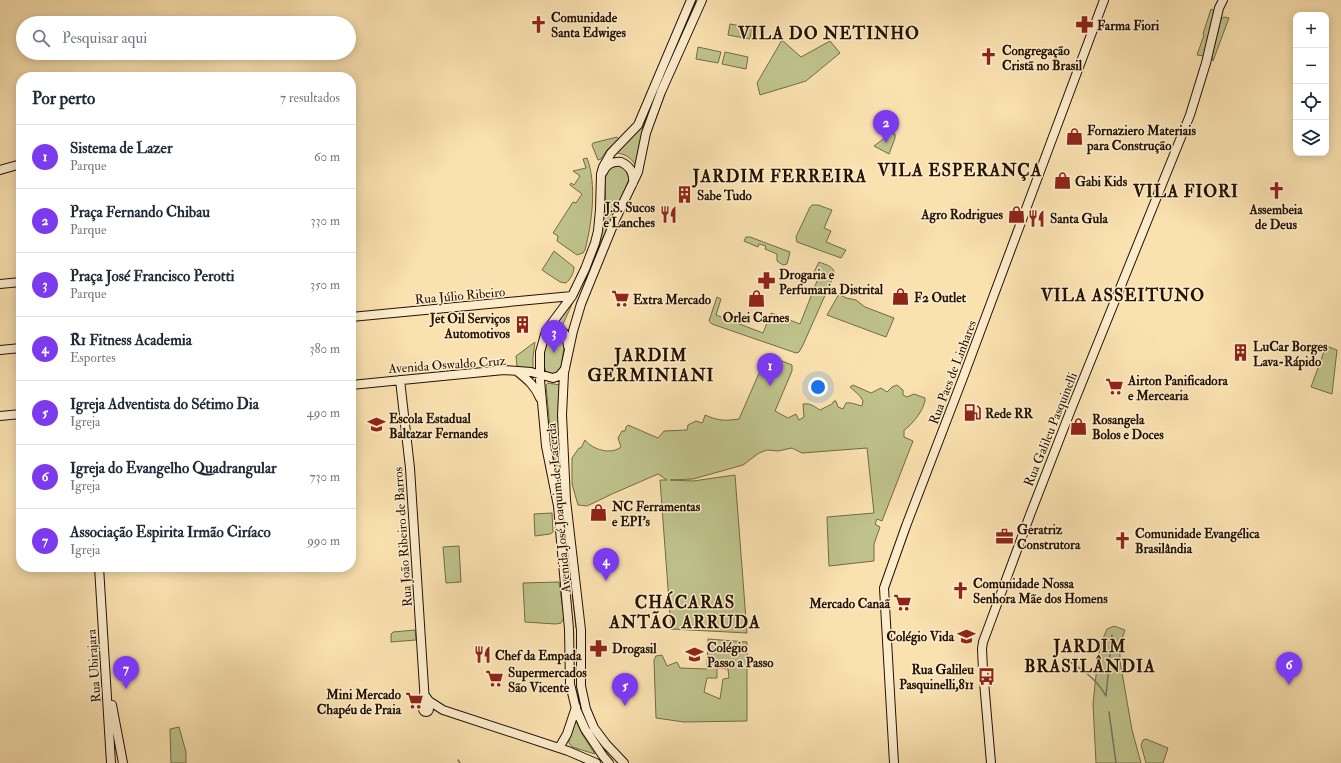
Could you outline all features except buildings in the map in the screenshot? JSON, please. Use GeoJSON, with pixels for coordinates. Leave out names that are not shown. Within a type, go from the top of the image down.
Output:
{"type":"FeatureCollection","features":[{"type":"Feature","properties":{"kind":"main road","name":"Avenida José Joaquim de Lacerda"},"geometry":{"type":"LineString","coordinates":[[607,761],[590,738],[576,707],[570,684],[569,629],[558,506],[546,446],[540,374],[540,352],[546,332],[572,296],[595,244],[599,224],[602,167],[611,153],[638,125],[691,0]]}},
{"type":"Feature","properties":{"kind":"main road","name":"Avenida José Joaquim de Lacerda"},"geometry":{"type":"LineString","coordinates":[[624,763],[611,750],[594,728],[586,709],[581,686],[581,630],[566,486],[562,415],[565,368],[572,331],[582,304],[616,218],[638,172],[642,160],[642,148],[646,133],[661,92],[702,0]]}},
{"type":"Feature","properties":{"kind":"main road","name":"Rua Paes de Linhares"},"geometry":{"type":"LineString","coordinates":[[894,763],[884,588],[1104,0]]}},
{"type":"Feature","properties":{"kind":"main road","name":"Rua Galileu Pasquinelli"},"geometry":{"type":"LineString","coordinates":[[991,763],[983,670],[983,642],[1027,522],[1070,412],[1190,115],[1223,0]]}},
{"type":"Feature","properties":{"kind":"main road"},"geometry":{"type":"LineString","coordinates":[[601,187],[604,169],[611,163],[617,161],[624,163],[632,172],[632,185]]}},
{"type":"Feature","properties":{"kind":"main road"},"geometry":{"type":"LineString","coordinates":[[0,170],[16,165]]}},
{"type":"Feature","properties":{"kind":"main road"},"geometry":{"type":"LineString","coordinates":[[0,284],[16,282]]}},
{"type":"Feature","properties":{"kind":"main road","name":"Rua Júlio Ribeiro"},"geometry":{"type":"LineString","coordinates":[[356,317],[572,296]]}},
{"type":"Feature","properties":{"kind":"main road"},"geometry":{"type":"LineString","coordinates":[[546,332],[557,329],[562,330],[566,336],[569,351]]}},
{"type":"Feature","properties":{"kind":"main road"},"geometry":{"type":"LineString","coordinates":[[0,350],[16,348]]}},
{"type":"Feature","properties":{"kind":"main road","name":"Avenida Oswaldo Cruz"},"geometry":{"type":"LineString","coordinates":[[356,384],[504,370],[540,374],[553,378],[559,376],[565,368]]}},
{"type":"Feature","properties":{"kind":"main road"},"geometry":{"type":"LineString","coordinates":[[517,372],[531,382],[538,392],[542,402]]}},
{"type":"Feature","properties":{"kind":"main road","name":"Rua João Ribeiro de Barros"},"geometry":{"type":"LineString","coordinates":[[400,380],[410,468],[426,710],[443,710],[568,750],[596,763]]}},
{"type":"Feature","properties":{"kind":"main road"},"geometry":{"type":"LineString","coordinates":[[0,416],[16,414]]}},
{"type":"Feature","properties":{"kind":"main road","name":"Rua Ubirajara"},"geometry":{"type":"LineString","coordinates":[[99,572],[111,763]]}},
{"type":"Feature","properties":{"kind":"main road"},"geometry":{"type":"LineString","coordinates":[[106,673],[123,763]]}},
{"type":"Feature","properties":{"kind":"main road","name":"Rua João Ribeiro de Barros"},"geometry":{"type":"LineString","coordinates":[[424,693],[429,701],[443,710]]}},
{"type":"Feature","properties":{"kind":"main road"},"geometry":{"type":"LineString","coordinates":[[559,748],[576,707]]}},
{"type":"Feature","properties":{"kind":"main road"},"geometry":{"type":"LineString","coordinates":[[566,734],[568,750]]}},
{"type":"Feature","properties":{"kind":"main road"},"geometry":{"type":"LineString","coordinates":[[596,763],[607,761],[611,750]]}},
{"type":"Feature","properties":{"kind":"green space"},"geometry":{"type":"Polygon","coordinates":[[[1211,9],[1215,11],[1204,56],[1197,55],[1204,35],[1203,34],[1211,9]]]}},
{"type":"Feature","properties":{"kind":"green space"},"geometry":{"type":"Polygon","coordinates":[[[1224,17],[1229,18],[1213,61],[1212,55],[1221,19],[1224,17]]]}},
{"type":"Feature","properties":{"kind":"green space"},"geometry":{"type":"Polygon","coordinates":[[[730,24],[752,28],[750,39],[728,35],[730,24]]]}},
{"type":"Feature","properties":{"kind":"green space"},"geometry":{"type":"Polygon","coordinates":[[[782,40],[801,57],[830,41],[840,53],[806,81],[760,95],[757,83],[782,40]]]}},
{"type":"Feature","properties":{"kind":"green space"},"geometry":{"type":"Polygon","coordinates":[[[698,47],[721,52],[718,63],[696,59],[698,47]]]}},
{"type":"Feature","properties":{"kind":"green space"},"geometry":{"type":"Polygon","coordinates":[[[725,52],[748,57],[746,69],[722,64],[725,52]]]}},
{"type":"Feature","properties":{"kind":"green space"},"geometry":{"type":"Polygon","coordinates":[[[640,125],[643,128],[636,166],[627,156],[614,153],[640,125]]]}},
{"type":"Feature","properties":{"kind":"green space"},"geometry":{"type":"Polygon","coordinates":[[[891,133],[895,134],[895,138],[889,154],[874,146],[891,133]]]}},
{"type":"Feature","properties":{"kind":"green space"},"geometry":{"type":"Polygon","coordinates":[[[617,137],[619,139],[618,141],[607,150],[601,159],[598,160],[592,145],[593,143],[617,137]]]}},
{"type":"Feature","properties":{"kind":"green space"},"geometry":{"type":"Polygon","coordinates":[[[587,158],[593,191],[590,228],[585,250],[583,253],[577,255],[557,241],[558,236],[553,233],[573,202],[576,203],[582,194],[570,185],[571,183],[574,185],[580,176],[573,171],[586,168],[583,159],[587,158]]]}},
{"type":"Feature","properties":{"kind":"green space"},"geometry":{"type":"Polygon","coordinates":[[[616,165],[624,167],[630,177],[611,223],[598,246],[563,324],[554,321],[599,237],[606,210],[605,178],[610,168],[616,165]]]}},
{"type":"Feature","properties":{"kind":"green space"},"geometry":{"type":"Polygon","coordinates":[[[812,205],[818,205],[832,210],[824,228],[831,231],[826,242],[846,250],[841,258],[797,242],[796,237],[812,205]]]}},
{"type":"Feature","properties":{"kind":"green space"},"geometry":{"type":"Polygon","coordinates":[[[746,237],[750,237],[790,252],[787,264],[783,265],[777,261],[777,254],[765,249],[766,246],[759,244],[758,247],[744,241],[746,237]]]}},
{"type":"Feature","properties":{"kind":"green space"},"geometry":{"type":"Polygon","coordinates":[[[554,251],[574,267],[572,276],[566,283],[560,282],[542,270],[554,251]]]}},
{"type":"Feature","properties":{"kind":"green space"},"geometry":{"type":"Polygon","coordinates":[[[819,262],[832,268],[834,275],[799,352],[796,353],[712,324],[709,321],[717,297],[721,299],[716,315],[763,333],[771,313],[800,324],[819,276],[813,274],[819,262]]]}},
{"type":"Feature","properties":{"kind":"green space"},"geometry":{"type":"Polygon","coordinates":[[[839,294],[846,298],[856,300],[865,307],[894,318],[886,337],[827,315],[839,294]]]}},
{"type":"Feature","properties":{"kind":"green space"},"geometry":{"type":"Polygon","coordinates":[[[557,331],[565,339],[561,368],[553,375],[547,373],[544,363],[544,356],[549,338],[557,331]]]}},
{"type":"Feature","properties":{"kind":"green space"},"geometry":{"type":"Polygon","coordinates":[[[535,342],[533,368],[523,368],[517,366],[516,356],[535,342]]]}},
{"type":"Feature","properties":{"kind":"green space"},"geometry":{"type":"Polygon","coordinates":[[[1326,346],[1337,350],[1332,394],[1311,387],[1326,346]]]}},
{"type":"Feature","properties":{"kind":"green space"},"geometry":{"type":"Polygon","coordinates":[[[767,355],[792,365],[792,371],[775,411],[788,418],[796,414],[799,420],[804,417],[803,404],[810,404],[820,410],[832,404],[834,401],[836,401],[838,407],[843,409],[846,403],[862,406],[863,401],[860,396],[850,387],[853,385],[871,393],[881,388],[887,392],[892,387],[897,385],[903,390],[903,395],[907,397],[914,394],[925,398],[925,402],[919,415],[904,430],[904,437],[913,441],[882,521],[877,519],[875,524],[880,527],[874,544],[874,561],[829,566],[827,517],[874,513],[867,448],[802,453],[792,448],[778,451],[767,450],[759,453],[743,465],[693,479],[670,480],[693,481],[735,475],[747,633],[671,629],[660,480],[667,480],[658,474],[587,506],[578,505],[572,484],[572,458],[579,448],[581,448],[585,440],[588,444],[597,449],[607,451],[612,451],[621,447],[618,438],[622,431],[625,431],[628,425],[658,438],[664,431],[687,430],[688,425],[696,421],[702,423],[705,415],[722,420],[739,419],[767,355]]]}},
{"type":"Feature","properties":{"kind":"green space"},"geometry":{"type":"Polygon","coordinates":[[[548,383],[560,385],[577,628],[562,499],[552,451],[546,385],[548,383]]]}},
{"type":"Feature","properties":{"kind":"green space"},"geometry":{"type":"Polygon","coordinates":[[[552,513],[553,532],[550,534],[535,536],[534,514],[552,513]]]}},
{"type":"Feature","properties":{"kind":"green space"},"geometry":{"type":"Polygon","coordinates":[[[459,546],[461,582],[446,583],[443,547],[459,546]]]}},
{"type":"Feature","properties":{"kind":"green space"},"geometry":{"type":"Polygon","coordinates":[[[559,582],[564,618],[561,623],[525,622],[523,583],[559,582]]]}},
{"type":"Feature","properties":{"kind":"green space"},"geometry":{"type":"Polygon","coordinates":[[[1114,626],[1125,630],[1120,644],[1120,661],[1132,730],[1141,763],[1096,763],[1093,704],[1098,656],[1107,629],[1114,626]]]}},
{"type":"Feature","properties":{"kind":"green space"},"geometry":{"type":"Polygon","coordinates":[[[415,630],[416,640],[391,642],[391,634],[393,632],[415,630]]]}},
{"type":"Feature","properties":{"kind":"green space"},"geometry":{"type":"Polygon","coordinates":[[[708,639],[747,642],[747,721],[684,722],[656,718],[654,660],[656,656],[662,655],[667,666],[677,662],[680,668],[707,669],[708,639]],[[717,668],[717,678],[707,678],[704,692],[720,699],[723,679],[729,678],[728,669],[717,668]]]}},
{"type":"Feature","properties":{"kind":"green space"},"geometry":{"type":"Polygon","coordinates":[[[576,721],[582,734],[595,754],[572,747],[569,743],[569,737],[576,721]]]}},
{"type":"Feature","properties":{"kind":"green space"},"geometry":{"type":"Polygon","coordinates":[[[179,727],[186,752],[186,763],[171,763],[170,729],[179,727]]]}},
{"type":"Feature","properties":{"kind":"green space"},"geometry":{"type":"Polygon","coordinates":[[[1146,739],[1168,748],[1163,763],[1146,763],[1141,745],[1143,740],[1146,739]]]}},
{"type":"Feature","properties":{"kind":"waterway"},"geometry":{"type":"LineString","coordinates":[[1106,696],[1112,635]]}},
{"type":"Feature","properties":{"kind":"waterway"},"geometry":{"type":"LineString","coordinates":[[1063,658],[1088,674],[1098,684],[1106,696]]}},
{"type":"Feature","properties":{"kind":"waterway"},"geometry":{"type":"LineString","coordinates":[[1109,712],[1116,763]]}},
{"type":"Feature","properties":{"kind":"place","name":"Comunidade Santa Edwiges"},"geometry":{"type":"Point","coordinates":[538,24]}},
{"type":"Feature","properties":{"kind":"place","name":"Farma Fiori"},"geometry":{"type":"Point","coordinates":[1084,25]}},
{"type":"Feature","properties":{"kind":"place","name":"Congregação Cristã no Brasil"},"geometry":{"type":"Point","coordinates":[989,57]}},
{"type":"Feature","properties":{"kind":"place","name":"Fornaziero Materiais para Construção"},"geometry":{"type":"Point","coordinates":[1074,137]}},
{"type":"Feature","properties":{"kind":"place","name":"Praça Fernando Chibau"},"geometry":{"type":"Point","coordinates":[886,143]}},
{"type":"Feature","properties":{"kind":"place","name":"Gabi Kids"},"geometry":{"type":"Point","coordinates":[1062,181]}},
{"type":"Feature","properties":{"kind":"place","name":"Assembeia de Deus"},"geometry":{"type":"Point","coordinates":[1276,190]}},
{"type":"Feature","properties":{"kind":"place","name":"Sabe Tudo"},"geometry":{"type":"Point","coordinates":[684,195]}},
{"type":"Feature","properties":{"kind":"place","name":"J.S. Sucos e Lanches"},"geometry":{"type":"Point","coordinates":[668,214]}},
{"type":"Feature","properties":{"kind":"place","name":"Agro Rodrigues"},"geometry":{"type":"Point","coordinates":[1016,214]}},
{"type":"Feature","properties":{"kind":"place","name":"Santa Gula"},"geometry":{"type":"Point","coordinates":[1037,218]}},
{"type":"Feature","properties":{"kind":"place","name":"Drogaria e Perfumaria Distrital"},"geometry":{"type":"Point","coordinates":[766,281]}},
{"type":"Feature","properties":{"kind":"place","name":"F2 Outlet"},"geometry":{"type":"Point","coordinates":[901,297]}},
{"type":"Feature","properties":{"kind":"place","name":"Orlei Carnes"},"geometry":{"type":"Point","coordinates":[756,298]}},
{"type":"Feature","properties":{"kind":"place","name":"Extra Mercado"},"geometry":{"type":"Point","coordinates":[620,299]}},
{"type":"Feature","properties":{"kind":"place","name":"Jet Oil Serviços Automotivos"},"geometry":{"type":"Point","coordinates":[523,325]}},
{"type":"Feature","properties":{"kind":"place","name":"Praça José Francisco Perotti"},"geometry":{"type":"Point","coordinates":[554,353]}},
{"type":"Feature","properties":{"kind":"place","name":"LuCar Borges Lava-Rápido"},"geometry":{"type":"Point","coordinates":[1240,353]}},
{"type":"Feature","properties":{"kind":"place","name":"Sistema de Lazer"},"geometry":{"type":"Point","coordinates":[770,386]}},
{"type":"Feature","properties":{"kind":"place","name":"Airton Panificadora e Mercearia"},"geometry":{"type":"Point","coordinates":[1115,387]}},
{"type":"Feature","properties":{"kind":"place","name":"Rede RR"},"geometry":{"type":"Point","coordinates":[972,413]}},
{"type":"Feature","properties":{"kind":"place","name":"Escola Estadual Baltazar Fernandes"},"geometry":{"type":"Point","coordinates":[376,425]}},
{"type":"Feature","properties":{"kind":"place","name":"Rosangela Bolos e Doces"},"geometry":{"type":"Point","coordinates":[1079,426]}},
{"type":"Feature","properties":{"kind":"place","name":"NC Ferramentas e EPI's"},"geometry":{"type":"Point","coordinates":[599,513]}},
{"type":"Feature","properties":{"kind":"place","name":"Geratriz Construtora"},"geometry":{"type":"Point","coordinates":[1004,536]}},
{"type":"Feature","properties":{"kind":"place","name":"Comunidade Evangélica Brasilândia"},"geometry":{"type":"Point","coordinates":[1122,540]}},
{"type":"Feature","properties":{"kind":"place","name":"R1 Fitness Academia"},"geometry":{"type":"Point","coordinates":[606,581]}},
{"type":"Feature","properties":{"kind":"place","name":"Comunidade Nossa Senhora Mãe dos Homens"},"geometry":{"type":"Point","coordinates":[960,590]}},
{"type":"Feature","properties":{"kind":"place","name":"Mercado Canaã"},"geometry":{"type":"Point","coordinates":[903,603]}},
{"type":"Feature","properties":{"kind":"place","name":"Colégio Vida"},"geometry":{"type":"Point","coordinates":[967,636]}},
{"type":"Feature","properties":{"kind":"place","name":"Drogasil"},"geometry":{"type":"Point","coordinates":[599,648]}},
{"type":"Feature","properties":{"kind":"place","name":"Colégio Passo a Passo"},"geometry":{"type":"Point","coordinates":[694,654]}},
{"type":"Feature","properties":{"kind":"place","name":"Chef da Empada"},"geometry":{"type":"Point","coordinates":[482,655]}},
{"type":"Feature","properties":{"kind":"place","name":"Rua Galileu Pasquinelli,811"},"geometry":{"type":"Point","coordinates":[987,676]}},
{"type":"Feature","properties":{"kind":"place","name":"Supermercados São Vicente"},"geometry":{"type":"Point","coordinates":[495,679]}},
{"type":"Feature","properties":{"kind":"place","name":"Igreja do Evangelho Quadrangular"},"geometry":{"type":"Point","coordinates":[1289,685]}},
{"type":"Feature","properties":{"kind":"place","name":"Associação Espirita Irmão Ciríaco"},"geometry":{"type":"Point","coordinates":[126,689]}},
{"type":"Feature","properties":{"kind":"place","name":"Mini Mercado Chapéu de Praia"},"geometry":{"type":"Point","coordinates":[414,701]}},
{"type":"Feature","properties":{"kind":"place","name":"Igreja Adventista do Sétimo Dia"},"geometry":{"type":"Point","coordinates":[625,706]}},
{"type":"Feature","properties":{"kind":"district","name":"VILA DO NETINHO"},"geometry":{"type":"Point","coordinates":[829,33]}},
{"type":"Feature","properties":{"kind":"district","name":"VILA ESPERANÇA"},"geometry":{"type":"Point","coordinates":[960,170]}},
{"type":"Feature","properties":{"kind":"district","name":"JARDIM FERREIRA"},"geometry":{"type":"Point","coordinates":[780,176]}},
{"type":"Feature","properties":{"kind":"district","name":"VILA FIORI"},"geometry":{"type":"Point","coordinates":[1186,191]}},
{"type":"Feature","properties":{"kind":"district","name":"VILA ASSEITUNO"},"geometry":{"type":"Point","coordinates":[1123,295]}},
{"type":"Feature","properties":{"kind":"district","name":"JARDIM GERMINIANI"},"geometry":{"type":"Point","coordinates":[651,365]}},
{"type":"Feature","properties":{"kind":"district","name":"CHÁCARAS ANTÃO ARRUDA"},"geometry":{"type":"Point","coordinates":[685,612]}},
{"type":"Feature","properties":{"kind":"district","name":"JARDIM BRASILÂNDIA"},"geometry":{"type":"Point","coordinates":[1090,656]}}]}
